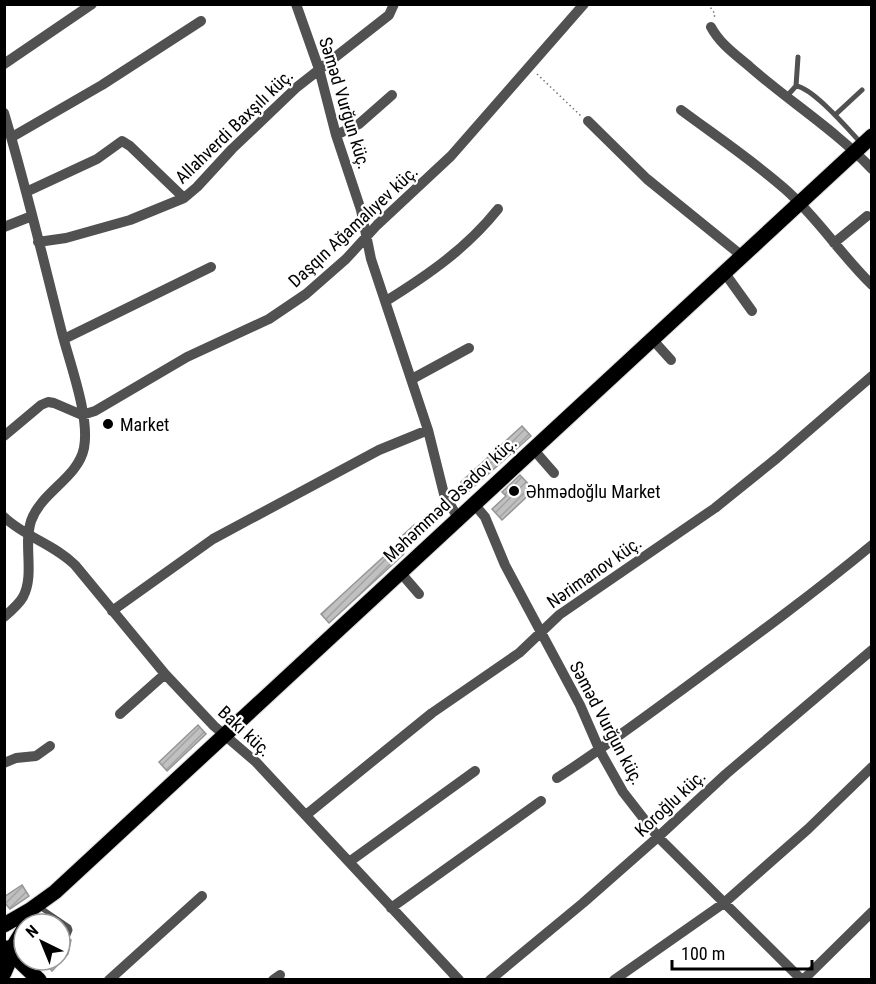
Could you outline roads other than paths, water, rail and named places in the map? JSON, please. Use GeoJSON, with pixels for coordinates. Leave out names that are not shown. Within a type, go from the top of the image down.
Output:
{"type":"FeatureCollection","features":[{"type":"Feature","properties":{"kind":"main road","name":"Məhəmməd Əsədov küç."},"geometry":{"type":"LineString","coordinates":[[55,892],[863,144]]}},
{"type":"Feature","properties":{"kind":"main road"},"geometry":{"type":"LineString","coordinates":[[37,912],[55,892]]}},
{"type":"Feature","properties":{"kind":"main road"},"geometry":{"type":"LineString","coordinates":[[4,925],[55,892]]}},
{"type":"Feature","properties":{"kind":"main road"},"geometry":{"type":"LineString","coordinates":[[4,974],[9,966],[7,947]]}},
{"type":"Feature","properties":{"kind":"main road"},"geometry":{"type":"LineString","coordinates":[[7,947],[39,980]]}},
{"type":"Feature","properties":{"kind":"street"},"geometry":{"type":"LineString","coordinates":[[4,64],[92,4]]}},
{"type":"Feature","properties":{"kind":"street","name":"Səməd Vurğun küç."},"geometry":{"type":"LineString","coordinates":[[296,4],[319,69],[336,135],[361,210],[371,259],[428,430],[444,494],[458,518]]}},
{"type":"Feature","properties":{"kind":"street","name":"Allahverdi Baxşılı küç."},"geometry":{"type":"LineString","coordinates":[[38,242],[66,238],[130,220],[184,198],[275,107],[319,69],[389,15],[394,4]]}},
{"type":"Feature","properties":{"kind":"street","name":"Daşqın Ağamalıyev küç."},"geometry":{"type":"LineString","coordinates":[[82,415],[95,411],[188,357],[269,319],[289,307],[346,259],[451,156],[584,4]]}},
{"type":"Feature","properties":{"kind":"street"},"geometry":{"type":"LineString","coordinates":[[12,137],[102,84],[201,21]]}},
{"type":"Feature","properties":{"kind":"street"},"geometry":{"type":"LineString","coordinates":[[711,27],[721,42],[786,97],[863,144],[872,169]]}},
{"type":"Feature","properties":{"kind":"street"},"geometry":{"type":"LineString","coordinates":[[336,135],[358,124],[392,95]]}},
{"type":"Feature","properties":{"kind":"street"},"geometry":{"type":"LineString","coordinates":[[681,110],[757,166],[799,202],[851,265],[872,285]]}},
{"type":"Feature","properties":{"kind":"street"},"geometry":{"type":"LineString","coordinates":[[4,113],[64,339],[82,415],[84,448],[69,474],[42,502],[32,518],[27,535],[28,579],[26,588],[23,597],[4,617]]}},
{"type":"Feature","properties":{"kind":"street"},"geometry":{"type":"LineString","coordinates":[[588,121],[647,179],[742,256]]}},
{"type":"Feature","properties":{"kind":"street"},"geometry":{"type":"LineString","coordinates":[[26,192],[97,159],[122,141],[184,198]]}},
{"type":"Feature","properties":{"kind":"street"},"geometry":{"type":"LineString","coordinates":[[386,301],[421,280],[454,255],[480,232],[498,208]]}},
{"type":"Feature","properties":{"kind":"street"},"geometry":{"type":"LineString","coordinates":[[4,227],[32,216]]}},
{"type":"Feature","properties":{"kind":"street"},"geometry":{"type":"LineString","coordinates":[[834,243],[867,216]]}},
{"type":"Feature","properties":{"kind":"street"},"geometry":{"type":"LineString","coordinates":[[64,339],[211,267]]}},
{"type":"Feature","properties":{"kind":"street"},"geometry":{"type":"LineString","coordinates":[[724,272],[752,311]]}},
{"type":"Feature","properties":{"kind":"street"},"geometry":{"type":"LineString","coordinates":[[651,339],[671,360]]}},
{"type":"Feature","properties":{"kind":"street"},"geometry":{"type":"LineString","coordinates":[[412,379],[470,348]]}},
{"type":"Feature","properties":{"kind":"street","name":"Nərimanov küç."},"geometry":{"type":"LineString","coordinates":[[306,815],[432,713],[519,653],[559,615],[715,508],[777,458],[872,375]]}},
{"type":"Feature","properties":{"kind":"street"},"geometry":{"type":"LineString","coordinates":[[4,436],[41,405],[48,402],[82,415]]}},
{"type":"Feature","properties":{"kind":"street"},"geometry":{"type":"LineString","coordinates":[[112,611],[213,539],[379,450],[428,430]]}},
{"type":"Feature","properties":{"kind":"street"},"geometry":{"type":"LineString","coordinates":[[533,449],[554,473]]}},
{"type":"Feature","properties":{"kind":"street","name":"Səməd Vurğun küç."},"geometry":{"type":"LineString","coordinates":[[474,504],[485,517],[505,565],[580,705],[600,750],[623,792],[658,837],[802,980]]}},
{"type":"Feature","properties":{"kind":"street","name":"Bakı küç."},"geometry":{"type":"LineString","coordinates":[[4,517],[27,535],[65,555],[165,674],[225,735],[256,762],[459,980]]}},
{"type":"Feature","properties":{"kind":"street"},"geometry":{"type":"LineString","coordinates":[[557,778],[600,750],[813,593],[872,545]]}},
{"type":"Feature","properties":{"kind":"street"},"geometry":{"type":"LineString","coordinates":[[400,572],[419,594]]}},
{"type":"Feature","properties":{"kind":"street","name":"Koroğlu küç."},"geometry":{"type":"LineString","coordinates":[[490,980],[658,837],[743,759],[872,650]]}},
{"type":"Feature","properties":{"kind":"street"},"geometry":{"type":"LineString","coordinates":[[120,714],[165,674]]}},
{"type":"Feature","properties":{"kind":"street"},"geometry":{"type":"LineString","coordinates":[[4,764],[16,758],[36,756],[50,746]]}},
{"type":"Feature","properties":{"kind":"street"},"geometry":{"type":"LineString","coordinates":[[614,980],[724,903],[800,836],[872,767]]}},
{"type":"Feature","properties":{"kind":"street"},"geometry":{"type":"LineString","coordinates":[[349,862],[475,771]]}},
{"type":"Feature","properties":{"kind":"street"},"geometry":{"type":"LineString","coordinates":[[392,908],[541,801]]}},
{"type":"Feature","properties":{"kind":"street"},"geometry":{"type":"LineString","coordinates":[[109,980],[202,896]]}},
{"type":"Feature","properties":{"kind":"street"},"geometry":{"type":"LineString","coordinates":[[802,980],[872,912]]}},
{"type":"Feature","properties":{"kind":"lane"},"geometry":{"type":"LineString","coordinates":[[786,97],[796,86],[798,57]]}},
{"type":"Feature","properties":{"kind":"lane"},"geometry":{"type":"LineString","coordinates":[[796,86],[805,89],[863,144]]}},
{"type":"Feature","properties":{"kind":"lane"},"geometry":{"type":"LineString","coordinates":[[834,115],[862,90]]}},
{"type":"Feature","properties":{"kind":"lane"},"geometry":{"type":"LineString","coordinates":[[40,908],[46,912]]}},
{"type":"Feature","properties":{"kind":"place","name":"Market"},"geometry":{"type":"Point","coordinates":[108,424]}},
{"type":"Feature","properties":{"kind":"place","name":"Əhmədoğlu Market"},"geometry":{"type":"Point","coordinates":[514,491]}}]}
